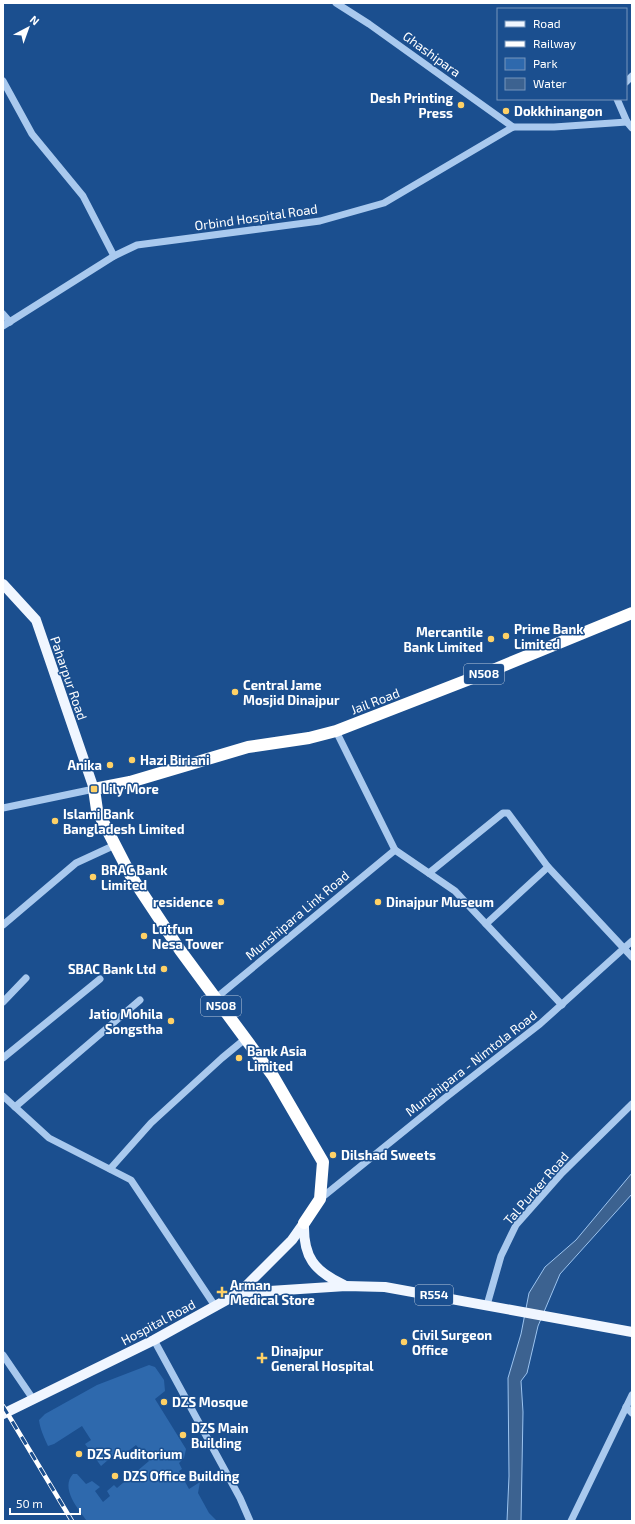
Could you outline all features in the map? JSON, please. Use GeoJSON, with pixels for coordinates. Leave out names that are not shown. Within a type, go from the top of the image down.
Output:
{"type":"FeatureCollection","features":[{"type":"Feature","properties":{"kind":"highway","name":"Jail Road"},"geometry":{"type":"LineString","coordinates":[[94,789],[130,782],[248,747],[309,738],[336,731],[630,617]]}},
{"type":"Feature","properties":{"kind":"highway","name":"N508"},"geometry":{"type":"LineString","coordinates":[[94,789],[97,810],[131,876],[216,998],[273,1076],[323,1162],[320,1199],[304,1223]]}},
{"type":"Feature","properties":{"kind":"main road","name":"Paharpur Road"},"geometry":{"type":"LineString","coordinates":[[3,584],[36,620],[94,789]]}},
{"type":"Feature","properties":{"kind":"main road","name":"R554"},"geometry":{"type":"LineString","coordinates":[[304,1223],[303,1239],[306,1252],[312,1262],[322,1274],[346,1286]]}},
{"type":"Feature","properties":{"kind":"main road","name":"Hospital Road"},"geometry":{"type":"LineString","coordinates":[[3,1414],[154,1340],[239,1293],[292,1240],[304,1223]]}},
{"type":"Feature","properties":{"kind":"main road","name":"R554"},"geometry":{"type":"LineString","coordinates":[[239,1293],[346,1286],[385,1287],[520,1310],[632,1332]]}},
{"type":"Feature","properties":{"kind":"street","name":"Ghashipara"},"geometry":{"type":"LineString","coordinates":[[336,3],[369,24],[513,127]]}},
{"type":"Feature","properties":{"kind":"street"},"geometry":{"type":"LineString","coordinates":[[3,80],[32,134],[83,196],[114,256]]}},
{"type":"Feature","properties":{"kind":"street"},"geometry":{"type":"LineString","coordinates":[[513,127],[629,125],[617,100]]}},
{"type":"Feature","properties":{"kind":"street","name":"Orbind Hospital Road"},"geometry":{"type":"LineString","coordinates":[[6,324],[114,256],[137,245],[320,221],[384,203],[513,127]]}},
{"type":"Feature","properties":{"kind":"street"},"geometry":{"type":"LineString","coordinates":[[3,314],[6,324]]}},
{"type":"Feature","properties":{"kind":"street"},"geometry":{"type":"LineString","coordinates":[[336,731],[395,850],[455,891],[562,1004]]}},
{"type":"Feature","properties":{"kind":"street"},"geometry":{"type":"LineString","coordinates":[[3,808],[94,789]]}},
{"type":"Feature","properties":{"kind":"street"},"geometry":{"type":"LineString","coordinates":[[429,873],[505,812],[508,813],[548,867],[632,957]]}},
{"type":"Feature","properties":{"kind":"street"},"geometry":{"type":"LineString","coordinates":[[3,925],[76,863],[115,845]]}},
{"type":"Feature","properties":{"kind":"street","name":"Munshipara Link Road"},"geometry":{"type":"LineString","coordinates":[[216,998],[395,850]]}},
{"type":"Feature","properties":{"kind":"street"},"geometry":{"type":"LineString","coordinates":[[486,924],[548,867]]}},
{"type":"Feature","properties":{"kind":"street","name":"Munshipara - Nimtola Road"},"geometry":{"type":"LineString","coordinates":[[320,1199],[445,1098],[540,1024],[632,941]]}},
{"type":"Feature","properties":{"kind":"street"},"geometry":{"type":"LineString","coordinates":[[3,1002],[26,978]]}},
{"type":"Feature","properties":{"kind":"street"},"geometry":{"type":"LineString","coordinates":[[3,1058],[100,980]]}},
{"type":"Feature","properties":{"kind":"street"},"geometry":{"type":"LineString","coordinates":[[15,1107],[140,1000]]}},
{"type":"Feature","properties":{"kind":"street"},"geometry":{"type":"LineString","coordinates":[[110,1169],[151,1123],[216,1063],[246,1039]]}},
{"type":"Feature","properties":{"kind":"street"},"geometry":{"type":"LineString","coordinates":[[3,1096],[49,1138],[131,1180],[215,1306]]}},
{"type":"Feature","properties":{"kind":"street","name":"Tal Purker Road"},"geometry":{"type":"LineString","coordinates":[[487,1305],[501,1256],[516,1225],[562,1173],[632,1104]]}},
{"type":"Feature","properties":{"kind":"street"},"geometry":{"type":"LineString","coordinates":[[154,1340],[240,1498],[250,1521]]}},
{"type":"Feature","properties":{"kind":"street"},"geometry":{"type":"LineString","coordinates":[[3,1355],[33,1399]]}},
{"type":"Feature","properties":{"kind":"street"},"geometry":{"type":"LineString","coordinates":[[570,1521],[632,1395]]}},
{"type":"Feature","properties":{"kind":"street"},"geometry":{"type":"LineString","coordinates":[[626,1407],[632,1413]]}},
{"type":"Feature","properties":{"kind":"green space"},"geometry":{"type":"Polygon","coordinates":[[[149,1365],[155,1367],[164,1380],[165,1391],[155,1399],[186,1449],[184,1458],[179,1463],[182,1469],[179,1471],[189,1489],[200,1482],[198,1493],[209,1513],[217,1521],[87,1521],[75,1505],[69,1492],[68,1486],[73,1474],[77,1474],[86,1484],[92,1481],[100,1487],[95,1491],[103,1502],[110,1496],[107,1491],[114,1485],[117,1488],[149,1461],[136,1445],[119,1458],[115,1454],[101,1466],[85,1444],[91,1440],[82,1426],[54,1444],[48,1446],[41,1430],[39,1420],[45,1414],[97,1385],[149,1365]]]}},
{"type":"Feature","properties":{"kind":"water"},"geometry":{"type":"Polygon","coordinates":[[[632,1173],[632,1194],[560,1274],[538,1326],[527,1373],[521,1381],[523,1412],[521,1521],[507,1521],[509,1476],[508,1378],[521,1334],[529,1293],[545,1267],[576,1240],[632,1173]]]}},
{"type":"Feature","properties":{"kind":"railway"},"geometry":{"type":"LineString","coordinates":[[3,1406],[72,1521]]}},
{"type":"Feature","properties":{"kind":"place","name":"Desh Printing Press"},"geometry":{"type":"Point","coordinates":[461,105]}},
{"type":"Feature","properties":{"kind":"place","name":"Dokkhinangon"},"geometry":{"type":"Point","coordinates":[506,111]}},
{"type":"Feature","properties":{"kind":"place","name":"Prime Bank Limited"},"geometry":{"type":"Point","coordinates":[506,636]}},
{"type":"Feature","properties":{"kind":"place","name":"Mercantile Bank Limited"},"geometry":{"type":"Point","coordinates":[491,639]}},
{"type":"Feature","properties":{"kind":"place","name":"Central Jame Mosjid Dinajpur"},"geometry":{"type":"Point","coordinates":[235,692]}},
{"type":"Feature","properties":{"kind":"place","name":"Hazi Biriani"},"geometry":{"type":"Point","coordinates":[132,760]}},
{"type":"Feature","properties":{"kind":"place","name":"Anika"},"geometry":{"type":"Point","coordinates":[110,765]}},
{"type":"Feature","properties":{"kind":"place","name":"Lily More"},"geometry":{"type":"Point","coordinates":[94,789]}},
{"type":"Feature","properties":{"kind":"place","name":"Islami Bank Bangladesh Limited"},"geometry":{"type":"Point","coordinates":[55,821]}},
{"type":"Feature","properties":{"kind":"place","name":"BRAC Bank Limited"},"geometry":{"type":"Point","coordinates":[93,877]}},
{"type":"Feature","properties":{"kind":"place","name":"residence"},"geometry":{"type":"Point","coordinates":[221,902]}},
{"type":"Feature","properties":{"kind":"place","name":"Dinajpur Museum"},"geometry":{"type":"Point","coordinates":[378,902]}},
{"type":"Feature","properties":{"kind":"place","name":"Lutfun Nesa Tower"},"geometry":{"type":"Point","coordinates":[144,936]}},
{"type":"Feature","properties":{"kind":"place","name":"SBAC Bank Ltd"},"geometry":{"type":"Point","coordinates":[164,969]}},
{"type":"Feature","properties":{"kind":"place","name":"Jatio Mohila Songstha"},"geometry":{"type":"Point","coordinates":[171,1021]}},
{"type":"Feature","properties":{"kind":"place","name":"Bank Asia Limited"},"geometry":{"type":"Point","coordinates":[239,1058]}},
{"type":"Feature","properties":{"kind":"place","name":"Dilshad Sweets"},"geometry":{"type":"Point","coordinates":[333,1155]}},
{"type":"Feature","properties":{"kind":"place","name":"Arman Medical Store"},"geometry":{"type":"Point","coordinates":[222,1292]}},
{"type":"Feature","properties":{"kind":"place","name":"Civil Surgeon Office"},"geometry":{"type":"Point","coordinates":[404,1342]}},
{"type":"Feature","properties":{"kind":"place","name":"Dinajpur General Hospital"},"geometry":{"type":"Point","coordinates":[262,1358]}},
{"type":"Feature","properties":{"kind":"place","name":"DZS Mosque"},"geometry":{"type":"Point","coordinates":[164,1402]}},
{"type":"Feature","properties":{"kind":"place","name":"DZS Main Building"},"geometry":{"type":"Point","coordinates":[183,1435]}},
{"type":"Feature","properties":{"kind":"place","name":"DZS Auditorium"},"geometry":{"type":"Point","coordinates":[79,1454]}},
{"type":"Feature","properties":{"kind":"place","name":"DZS Office Building"},"geometry":{"type":"Point","coordinates":[115,1476]}}]}
